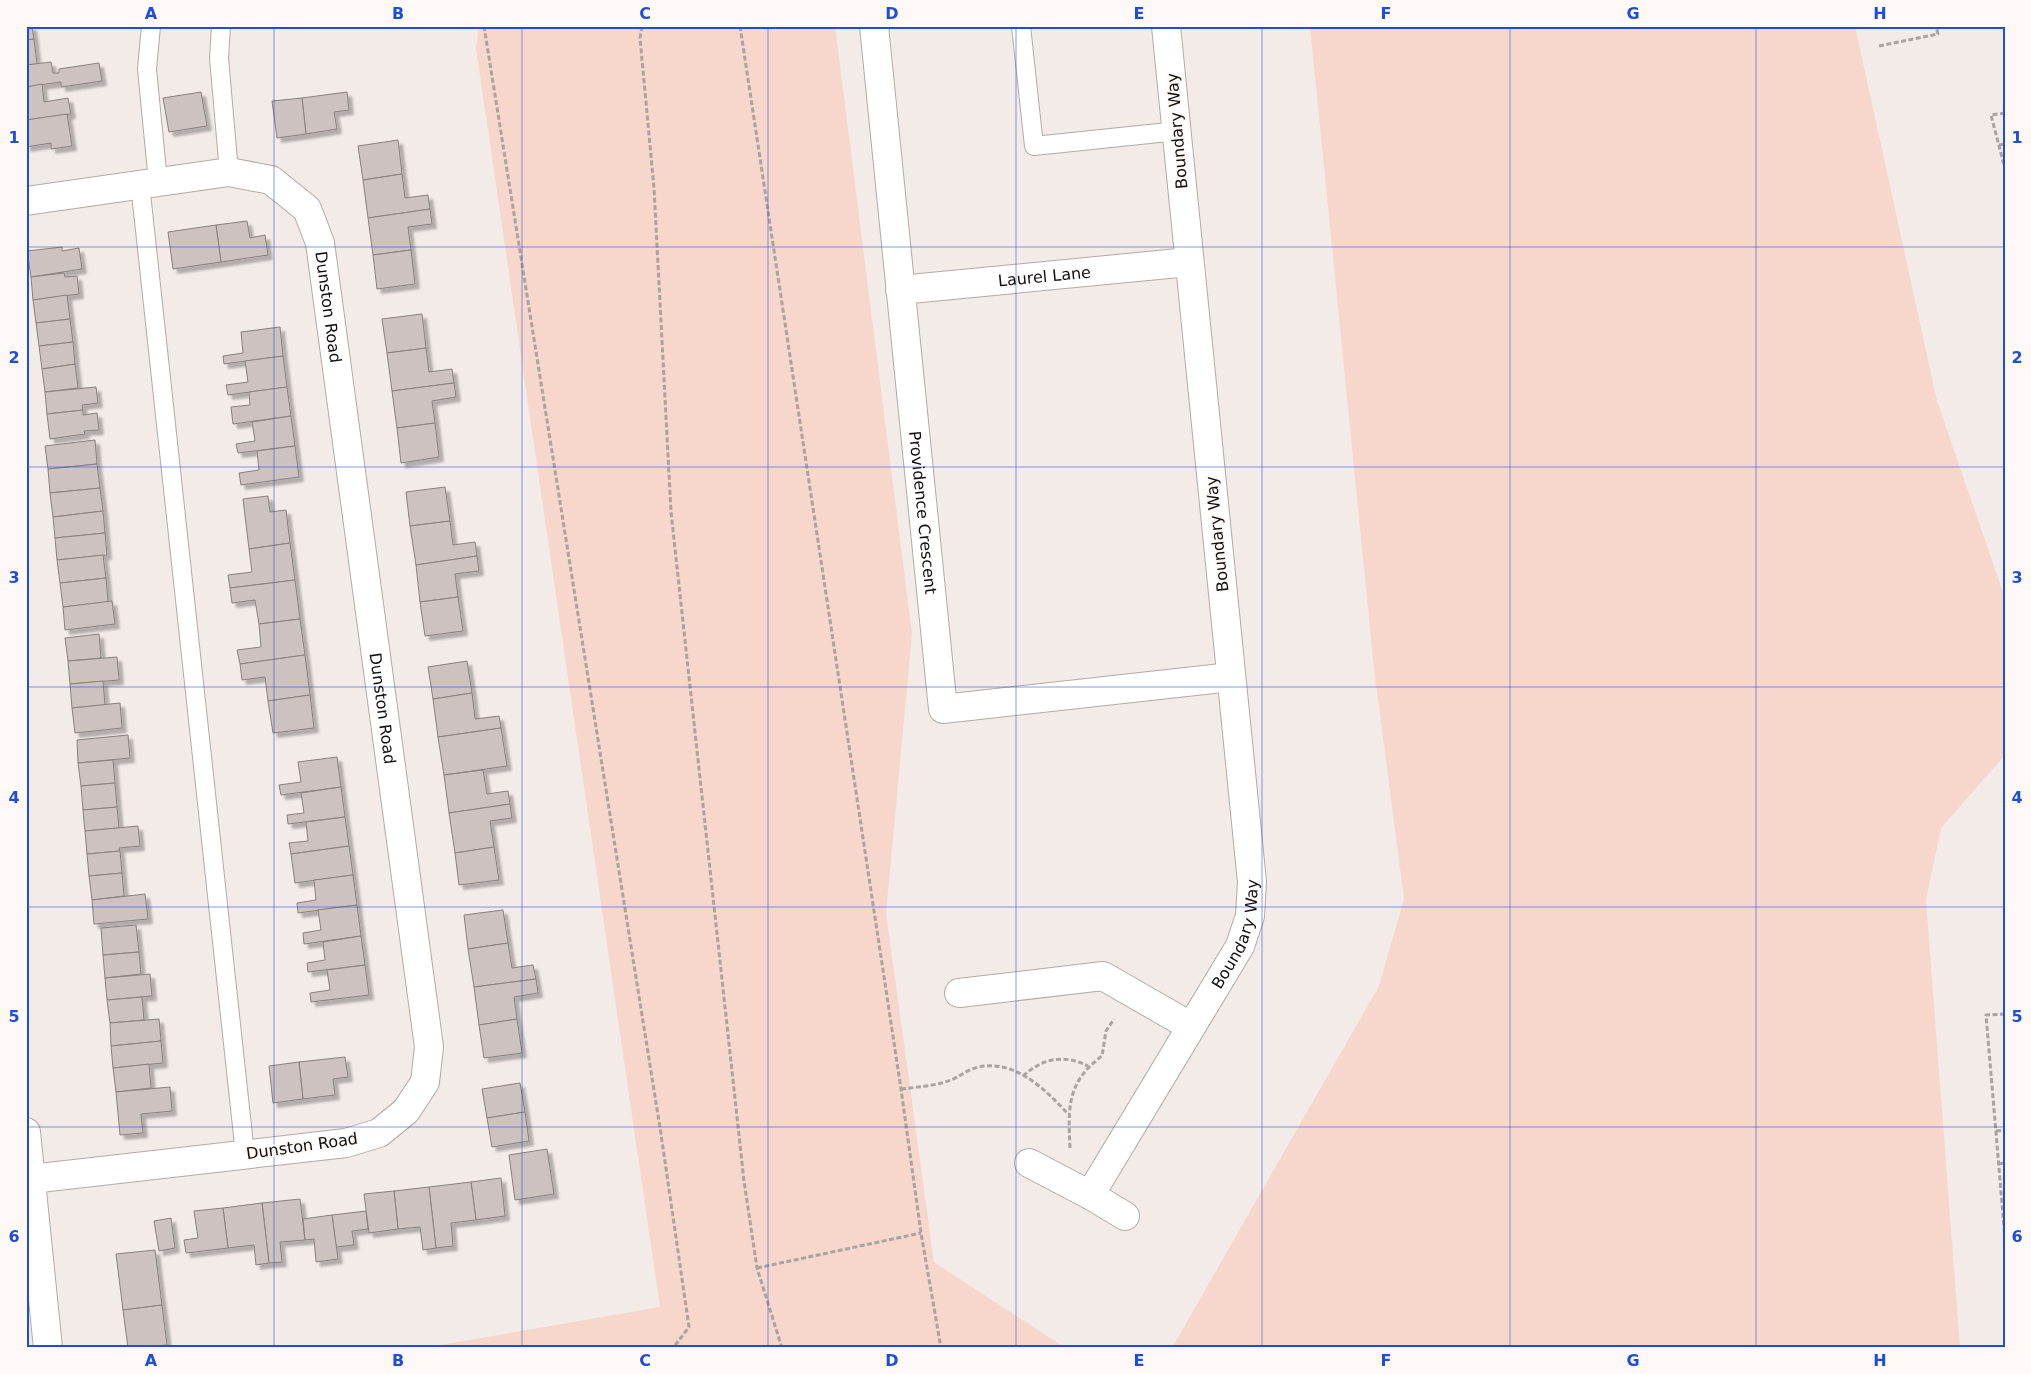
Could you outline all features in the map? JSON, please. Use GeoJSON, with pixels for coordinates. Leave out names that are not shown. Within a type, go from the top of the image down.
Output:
{"type":"FeatureCollection","features":[{"type":"Feature","properties":{"kind":"street","name":"Providence Crescent"},"geometry":{"type":"LineString","coordinates":[[874,26],[943,709],[1231,678]]}},
{"type":"Feature","properties":{"kind":"street","name":"Boundary Way"},"geometry":{"type":"LineString","coordinates":[[1090,1195],[1190,1026],[1240,946],[1250,916],[1252,882],[1166,26]]}},
{"type":"Feature","properties":{"kind":"street","name":"Dunston Road"},"geometry":{"type":"LineString","coordinates":[[26,201],[229,172],[271,180],[306,209],[320,244],[429,1047],[424,1082],[406,1111],[379,1133],[346,1143],[30,1179]]}},
{"type":"Feature","properties":{"kind":"street","name":"Laurel Lane"},"geometry":{"type":"LineString","coordinates":[[900,290],[1189,262]]}},
{"type":"Feature","properties":{"kind":"street"},"geometry":{"type":"LineString","coordinates":[[959,993],[1103,976],[1190,1026]]}},
{"type":"Feature","properties":{"kind":"street"},"geometry":{"type":"LineString","coordinates":[[26,1132],[30,1179],[30,1216],[48,1348]]}},
{"type":"Feature","properties":{"kind":"street"},"geometry":{"type":"LineString","coordinates":[[1029,1162],[1126,1216]]}},
{"type":"Feature","properties":{"kind":"lane"},"geometry":{"type":"LineString","coordinates":[[151,26],[147,69],[149,183],[245,1154]]}},
{"type":"Feature","properties":{"kind":"lane"},"geometry":{"type":"LineString","coordinates":[[221,26],[219,58],[229,172]]}},
{"type":"Feature","properties":{"kind":"lane"},"geometry":{"type":"LineString","coordinates":[[1021,26],[1034,146],[1178,131]]}},
{"type":"Feature","properties":{"kind":"path"},"geometry":{"type":"LineString","coordinates":[[484,26],[661,1134],[685,1298],[689,1326],[673,1348]]}},
{"type":"Feature","properties":{"kind":"path"},"geometry":{"type":"LineString","coordinates":[[642,26],[640,38],[654,188],[671,512],[743,1172],[757,1268],[782,1348]]}},
{"type":"Feature","properties":{"kind":"path"},"geometry":{"type":"LineString","coordinates":[[740,26],[901,1089],[921,1234],[941,1348]]}},
{"type":"Feature","properties":{"kind":"path"},"geometry":{"type":"LineString","coordinates":[[1879,46],[1938,34],[1936,26]]}},
{"type":"Feature","properties":{"kind":"path"},"geometry":{"type":"LineString","coordinates":[[2005,112],[1991,115],[2005,169]]}},
{"type":"Feature","properties":{"kind":"path"},"geometry":{"type":"LineString","coordinates":[[1999,145],[2005,144]]}},
{"type":"Feature","properties":{"kind":"path"},"geometry":{"type":"LineString","coordinates":[[1057,1177],[1071,1155],[1068,1115],[1072,1091],[1088,1066],[1102,1056],[1106,1031],[1133,993]]}},
{"type":"Feature","properties":{"kind":"path"},"geometry":{"type":"LineString","coordinates":[[2005,1014],[1986,1015],[2005,1239]]}},
{"type":"Feature","properties":{"kind":"path"},"geometry":{"type":"LineString","coordinates":[[1024,1076],[1035,1065],[1055,1058],[1076,1060],[1088,1066]]}},
{"type":"Feature","properties":{"kind":"path"},"geometry":{"type":"LineString","coordinates":[[901,1089],[933,1085],[953,1079],[975,1068],[997,1066],[1024,1076],[1046,1090],[1068,1115]]}},
{"type":"Feature","properties":{"kind":"path"},"geometry":{"type":"LineString","coordinates":[[1996,1131],[2005,1130]]}},
{"type":"Feature","properties":{"kind":"path"},"geometry":{"type":"LineString","coordinates":[[1998,1164],[2005,1163]]}},
{"type":"Feature","properties":{"kind":"path"},"geometry":{"type":"LineString","coordinates":[[757,1268],[921,1234]]}},
{"type":"Feature","properties":{"kind":"shaded area"},"geometry":{"type":"Polygon","coordinates":[[[479,26],[835,26],[912,634],[886,913],[934,1262],[1065,1348],[423,1348],[660,1307],[476,48],[479,26]]]}},
{"type":"Feature","properties":{"kind":"shaded area"},"geometry":{"type":"Polygon","coordinates":[[[1310,26],[1855,26],[1937,401],[2005,598],[2005,755],[1941,828],[1926,900],[1960,1348],[1172,1348],[1379,986],[1404,899],[1374,669],[1310,26]]]}},
{"type":"Feature","properties":{"kind":"building"},"geometry":{"type":"Polygon","coordinates":[[[26,26],[32,26],[34,39],[26,40],[26,26]]]}},
{"type":"Feature","properties":{"kind":"building"},"geometry":{"type":"Polygon","coordinates":[[[34,39],[37,64],[26,65],[26,40],[34,39]]]}},
{"type":"Feature","properties":{"kind":"building"},"geometry":{"type":"Polygon","coordinates":[[[51,62],[53,73],[59,73],[59,69],[99,63],[102,81],[61,87],[61,82],[26,87],[26,65],[51,62]]]}},
{"type":"Feature","properties":{"kind":"building"},"geometry":{"type":"Polygon","coordinates":[[[42,84],[44,102],[68,98],[71,114],[26,120],[26,87],[42,84]]]}},
{"type":"Feature","properties":{"kind":"building"},"geometry":{"type":"Polygon","coordinates":[[[201,92],[207,126],[169,132],[163,98],[201,92]]]}},
{"type":"Feature","properties":{"kind":"building"},"geometry":{"type":"Polygon","coordinates":[[[347,92],[349,110],[334,112],[337,129],[306,134],[302,98],[347,92]]]}},
{"type":"Feature","properties":{"kind":"building"},"geometry":{"type":"Polygon","coordinates":[[[302,98],[306,134],[277,138],[272,101],[302,98]]]}},
{"type":"Feature","properties":{"kind":"building"},"geometry":{"type":"Polygon","coordinates":[[[67,114],[72,146],[51,149],[51,143],[26,147],[26,120],[67,114]]]}},
{"type":"Feature","properties":{"kind":"building"},"geometry":{"type":"Polygon","coordinates":[[[398,140],[402,174],[363,180],[358,146],[398,140]]]}},
{"type":"Feature","properties":{"kind":"building"},"geometry":{"type":"Polygon","coordinates":[[[402,174],[405,198],[428,195],[430,209],[368,218],[363,180],[402,174]]]}},
{"type":"Feature","properties":{"kind":"building"},"geometry":{"type":"Polygon","coordinates":[[[430,209],[432,224],[408,227],[411,250],[373,255],[368,218],[430,209]]]}},
{"type":"Feature","properties":{"kind":"building"},"geometry":{"type":"Polygon","coordinates":[[[247,221],[250,238],[265,235],[268,255],[221,262],[216,225],[247,221]]]}},
{"type":"Feature","properties":{"kind":"building"},"geometry":{"type":"Polygon","coordinates":[[[216,225],[221,262],[173,269],[168,232],[216,225]]]}},
{"type":"Feature","properties":{"kind":"building"},"geometry":{"type":"Polygon","coordinates":[[[62,247],[62,251],[79,248],[82,269],[31,277],[27,251],[62,247]]]}},
{"type":"Feature","properties":{"kind":"building"},"geometry":{"type":"Polygon","coordinates":[[[411,250],[415,284],[377,289],[373,255],[411,250]]]}},
{"type":"Feature","properties":{"kind":"building"},"geometry":{"type":"Polygon","coordinates":[[[64,273],[65,277],[77,276],[79,294],[33,300],[31,277],[64,273]]]}},
{"type":"Feature","properties":{"kind":"building"},"geometry":{"type":"Polygon","coordinates":[[[67,295],[70,319],[36,323],[33,300],[67,295]]]}},
{"type":"Feature","properties":{"kind":"building"},"geometry":{"type":"Polygon","coordinates":[[[422,314],[426,348],[387,353],[382,319],[422,314]]]}},
{"type":"Feature","properties":{"kind":"building"},"geometry":{"type":"Polygon","coordinates":[[[70,319],[73,342],[39,346],[36,323],[70,319]]]}},
{"type":"Feature","properties":{"kind":"building"},"geometry":{"type":"Polygon","coordinates":[[[280,327],[283,356],[224,364],[223,356],[243,353],[241,332],[280,327]]]}},
{"type":"Feature","properties":{"kind":"building"},"geometry":{"type":"Polygon","coordinates":[[[73,342],[75,364],[42,369],[39,346],[73,342]]]}},
{"type":"Feature","properties":{"kind":"building"},"geometry":{"type":"Polygon","coordinates":[[[426,348],[429,372],[452,369],[454,383],[392,391],[387,353],[426,348]]]}},
{"type":"Feature","properties":{"kind":"building"},"geometry":{"type":"Polygon","coordinates":[[[283,356],[287,387],[228,395],[226,385],[248,382],[245,361],[283,356]]]}},
{"type":"Feature","properties":{"kind":"building"},"geometry":{"type":"Polygon","coordinates":[[[75,364],[78,388],[45,392],[42,369],[75,364]]]}},
{"type":"Feature","properties":{"kind":"building"},"geometry":{"type":"Polygon","coordinates":[[[454,383],[456,397],[432,401],[435,423],[397,428],[392,391],[454,383]]]}},
{"type":"Feature","properties":{"kind":"building"},"geometry":{"type":"Polygon","coordinates":[[[96,387],[98,403],[82,405],[83,410],[47,414],[45,392],[96,387]]]}},
{"type":"Feature","properties":{"kind":"building"},"geometry":{"type":"Polygon","coordinates":[[[287,387],[291,416],[233,424],[231,407],[250,405],[249,392],[287,387]]]}},
{"type":"Feature","properties":{"kind":"building"},"geometry":{"type":"Polygon","coordinates":[[[83,410],[83,415],[97,413],[99,430],[84,431],[85,434],[50,439],[47,414],[83,410]]]}},
{"type":"Feature","properties":{"kind":"building"},"geometry":{"type":"Polygon","coordinates":[[[291,416],[295,446],[238,453],[236,444],[255,441],[252,422],[291,416]]]}},
{"type":"Feature","properties":{"kind":"building"},"geometry":{"type":"Polygon","coordinates":[[[435,423],[439,457],[401,463],[397,428],[435,423]]]}},
{"type":"Feature","properties":{"kind":"building"},"geometry":{"type":"Polygon","coordinates":[[[95,440],[97,464],[48,469],[45,446],[95,440]]]}},
{"type":"Feature","properties":{"kind":"building"},"geometry":{"type":"Polygon","coordinates":[[[295,446],[299,477],[241,485],[239,473],[259,470],[257,451],[295,446]]]}},
{"type":"Feature","properties":{"kind":"building"},"geometry":{"type":"Polygon","coordinates":[[[97,464],[100,488],[50,493],[48,469],[97,464]]]}},
{"type":"Feature","properties":{"kind":"building"},"geometry":{"type":"Polygon","coordinates":[[[445,487],[450,521],[410,526],[406,492],[445,487]]]}},
{"type":"Feature","properties":{"kind":"building"},"geometry":{"type":"Polygon","coordinates":[[[100,488],[103,511],[53,517],[50,493],[100,488]]]}},
{"type":"Feature","properties":{"kind":"building"},"geometry":{"type":"Polygon","coordinates":[[[268,496],[270,512],[286,510],[290,543],[249,549],[243,499],[268,496]]]}},
{"type":"Feature","properties":{"kind":"building"},"geometry":{"type":"Polygon","coordinates":[[[103,511],[105,533],[55,538],[53,517],[103,511]]]}},
{"type":"Feature","properties":{"kind":"building"},"geometry":{"type":"Polygon","coordinates":[[[450,521],[453,545],[475,542],[477,556],[416,565],[410,526],[450,521]]]}},
{"type":"Feature","properties":{"kind":"building"},"geometry":{"type":"Polygon","coordinates":[[[105,533],[107,555],[57,560],[55,538],[105,533]]]}},
{"type":"Feature","properties":{"kind":"building"},"geometry":{"type":"Polygon","coordinates":[[[290,543],[295,580],[230,588],[228,575],[252,572],[249,549],[290,543]]]}},
{"type":"Feature","properties":{"kind":"building"},"geometry":{"type":"Polygon","coordinates":[[[103,555],[106,578],[60,583],[57,560],[103,555]]]}},
{"type":"Feature","properties":{"kind":"building"},"geometry":{"type":"Polygon","coordinates":[[[477,556],[479,571],[455,574],[458,597],[420,602],[416,565],[477,556]]]}},
{"type":"Feature","properties":{"kind":"building"},"geometry":{"type":"Polygon","coordinates":[[[106,578],[108,602],[63,607],[60,583],[106,578]]]}},
{"type":"Feature","properties":{"kind":"building"},"geometry":{"type":"Polygon","coordinates":[[[295,580],[300,619],[259,624],[255,600],[232,603],[230,588],[295,580]]]}},
{"type":"Feature","properties":{"kind":"building"},"geometry":{"type":"Polygon","coordinates":[[[458,597],[463,631],[425,636],[420,602],[458,597]]]}},
{"type":"Feature","properties":{"kind":"building"},"geometry":{"type":"Polygon","coordinates":[[[112,601],[115,624],[65,630],[63,607],[112,601]]]}},
{"type":"Feature","properties":{"kind":"building"},"geometry":{"type":"Polygon","coordinates":[[[300,619],[305,655],[240,664],[237,650],[261,647],[259,624],[300,619]]]}},
{"type":"Feature","properties":{"kind":"building"},"geometry":{"type":"Polygon","coordinates":[[[99,634],[101,658],[68,661],[65,638],[99,634]]]}},
{"type":"Feature","properties":{"kind":"building"},"geometry":{"type":"Polygon","coordinates":[[[305,655],[310,695],[268,701],[265,677],[242,680],[240,664],[305,655]]]}},
{"type":"Feature","properties":{"kind":"building"},"geometry":{"type":"Polygon","coordinates":[[[117,657],[119,680],[70,684],[68,661],[117,657]]]}},
{"type":"Feature","properties":{"kind":"building"},"geometry":{"type":"Polygon","coordinates":[[[467,661],[472,693],[433,699],[428,667],[467,661]]]}},
{"type":"Feature","properties":{"kind":"building"},"geometry":{"type":"Polygon","coordinates":[[[103,681],[105,705],[72,708],[70,684],[103,681]]]}},
{"type":"Feature","properties":{"kind":"building"},"geometry":{"type":"Polygon","coordinates":[[[472,693],[475,719],[499,716],[501,728],[438,737],[433,699],[472,693]]]}},
{"type":"Feature","properties":{"kind":"building"},"geometry":{"type":"Polygon","coordinates":[[[310,695],[314,728],[273,733],[268,701],[310,695]]]}},
{"type":"Feature","properties":{"kind":"building"},"geometry":{"type":"Polygon","coordinates":[[[120,703],[122,728],[75,733],[72,708],[120,703]]]}},
{"type":"Feature","properties":{"kind":"building"},"geometry":{"type":"Polygon","coordinates":[[[501,728],[507,766],[444,775],[438,737],[501,728]]]}},
{"type":"Feature","properties":{"kind":"building"},"geometry":{"type":"Polygon","coordinates":[[[128,735],[130,758],[78,763],[77,740],[128,735]]]}},
{"type":"Feature","properties":{"kind":"building"},"geometry":{"type":"Polygon","coordinates":[[[337,757],[341,787],[281,795],[279,785],[301,782],[298,762],[337,757]]]}},
{"type":"Feature","properties":{"kind":"building"},"geometry":{"type":"Polygon","coordinates":[[[113,760],[115,783],[81,786],[78,763],[113,760]]]}},
{"type":"Feature","properties":{"kind":"building"},"geometry":{"type":"Polygon","coordinates":[[[483,770],[487,794],[508,791],[510,804],[449,813],[444,775],[483,770]]]}},
{"type":"Feature","properties":{"kind":"building"},"geometry":{"type":"Polygon","coordinates":[[[115,783],[117,807],[83,810],[81,786],[115,783]]]}},
{"type":"Feature","properties":{"kind":"building"},"geometry":{"type":"Polygon","coordinates":[[[341,787],[345,817],[288,824],[287,815],[304,813],[301,793],[341,787]]]}},
{"type":"Feature","properties":{"kind":"building"},"geometry":{"type":"Polygon","coordinates":[[[510,804],[512,818],[490,821],[494,847],[455,853],[449,813],[510,804]]]}},
{"type":"Feature","properties":{"kind":"building"},"geometry":{"type":"Polygon","coordinates":[[[117,807],[119,828],[85,831],[83,810],[117,807]]]}},
{"type":"Feature","properties":{"kind":"building"},"geometry":{"type":"Polygon","coordinates":[[[345,817],[349,846],[291,854],[289,843],[308,841],[306,822],[345,817]]]}},
{"type":"Feature","properties":{"kind":"building"},"geometry":{"type":"Polygon","coordinates":[[[138,826],[140,846],[119,848],[120,851],[87,854],[85,831],[138,826]]]}},
{"type":"Feature","properties":{"kind":"building"},"geometry":{"type":"Polygon","coordinates":[[[349,846],[353,875],[295,883],[291,854],[349,846]]]}},
{"type":"Feature","properties":{"kind":"building"},"geometry":{"type":"Polygon","coordinates":[[[494,847],[499,880],[459,885],[455,853],[494,847]]]}},
{"type":"Feature","properties":{"kind":"building"},"geometry":{"type":"Polygon","coordinates":[[[120,851],[122,873],[89,876],[87,854],[120,851]]]}},
{"type":"Feature","properties":{"kind":"building"},"geometry":{"type":"Polygon","coordinates":[[[122,873],[124,896],[92,900],[89,876],[122,873]]]}},
{"type":"Feature","properties":{"kind":"building"},"geometry":{"type":"Polygon","coordinates":[[[353,875],[357,905],[298,913],[297,903],[316,900],[314,880],[353,875]]]}},
{"type":"Feature","properties":{"kind":"building"},"geometry":{"type":"Polygon","coordinates":[[[145,894],[148,919],[94,924],[92,900],[145,894]]]}},
{"type":"Feature","properties":{"kind":"building"},"geometry":{"type":"Polygon","coordinates":[[[357,905],[361,936],[304,944],[303,933],[321,930],[318,910],[357,905]]]}},
{"type":"Feature","properties":{"kind":"building"},"geometry":{"type":"Polygon","coordinates":[[[503,910],[508,943],[468,949],[464,915],[503,910]]]}},
{"type":"Feature","properties":{"kind":"building"},"geometry":{"type":"Polygon","coordinates":[[[136,925],[139,952],[103,955],[101,928],[136,925]]]}},
{"type":"Feature","properties":{"kind":"building"},"geometry":{"type":"Polygon","coordinates":[[[361,936],[365,965],[308,972],[307,963],[325,960],[323,942],[361,936]]]}},
{"type":"Feature","properties":{"kind":"building"},"geometry":{"type":"Polygon","coordinates":[[[508,943],[512,968],[533,965],[536,979],[474,987],[468,949],[508,943]]]}},
{"type":"Feature","properties":{"kind":"building"},"geometry":{"type":"Polygon","coordinates":[[[139,952],[141,974],[105,978],[103,955],[139,952]]]}},
{"type":"Feature","properties":{"kind":"building"},"geometry":{"type":"Polygon","coordinates":[[[365,965],[369,995],[311,1002],[310,993],[330,990],[327,970],[365,965]]]}},
{"type":"Feature","properties":{"kind":"building"},"geometry":{"type":"Polygon","coordinates":[[[150,974],[152,996],[107,1000],[105,978],[150,974]]]}},
{"type":"Feature","properties":{"kind":"building"},"geometry":{"type":"Polygon","coordinates":[[[536,979],[538,993],[514,997],[517,1019],[479,1025],[474,987],[536,979]]]}},
{"type":"Feature","properties":{"kind":"building"},"geometry":{"type":"Polygon","coordinates":[[[142,997],[144,1020],[110,1023],[107,1000],[142,997]]]}},
{"type":"Feature","properties":{"kind":"building"},"geometry":{"type":"Polygon","coordinates":[[[159,1019],[161,1041],[111,1046],[110,1023],[159,1019]]]}},
{"type":"Feature","properties":{"kind":"building"},"geometry":{"type":"Polygon","coordinates":[[[517,1019],[522,1053],[484,1058],[479,1025],[517,1019]]]}},
{"type":"Feature","properties":{"kind":"building"},"geometry":{"type":"Polygon","coordinates":[[[161,1041],[163,1063],[113,1068],[111,1046],[161,1041]]]}},
{"type":"Feature","properties":{"kind":"building"},"geometry":{"type":"Polygon","coordinates":[[[345,1057],[348,1077],[333,1079],[335,1095],[303,1099],[299,1062],[345,1057]]]}},
{"type":"Feature","properties":{"kind":"building"},"geometry":{"type":"Polygon","coordinates":[[[299,1062],[303,1099],[273,1103],[269,1066],[299,1062]]]}},
{"type":"Feature","properties":{"kind":"building"},"geometry":{"type":"Polygon","coordinates":[[[149,1064],[151,1088],[116,1092],[113,1068],[149,1064]]]}},
{"type":"Feature","properties":{"kind":"building"},"geometry":{"type":"Polygon","coordinates":[[[520,1083],[525,1112],[487,1118],[482,1089],[520,1083]]]}},
{"type":"Feature","properties":{"kind":"building"},"geometry":{"type":"Polygon","coordinates":[[[170,1087],[172,1111],[141,1114],[143,1133],[120,1135],[116,1092],[170,1087]]]}},
{"type":"Feature","properties":{"kind":"building"},"geometry":{"type":"Polygon","coordinates":[[[525,1112],[529,1141],[492,1147],[487,1118],[525,1112]]]}},
{"type":"Feature","properties":{"kind":"building"},"geometry":{"type":"Polygon","coordinates":[[[547,1149],[554,1194],[515,1200],[509,1155],[547,1149]]]}},
{"type":"Feature","properties":{"kind":"building"},"geometry":{"type":"Polygon","coordinates":[[[501,1178],[505,1216],[476,1220],[471,1182],[501,1178]]]}},
{"type":"Feature","properties":{"kind":"building"},"geometry":{"type":"Polygon","coordinates":[[[471,1182],[476,1220],[451,1223],[453,1246],[436,1248],[429,1187],[471,1182]]]}},
{"type":"Feature","properties":{"kind":"building"},"geometry":{"type":"Polygon","coordinates":[[[429,1187],[436,1248],[423,1250],[420,1227],[398,1229],[394,1191],[429,1187]]]}},
{"type":"Feature","properties":{"kind":"building"},"geometry":{"type":"Polygon","coordinates":[[[394,1191],[398,1229],[369,1233],[364,1194],[394,1191]]]}},
{"type":"Feature","properties":{"kind":"building"},"geometry":{"type":"Polygon","coordinates":[[[300,1199],[305,1240],[280,1242],[282,1262],[269,1263],[262,1203],[300,1199]]]}},
{"type":"Feature","properties":{"kind":"building"},"geometry":{"type":"Polygon","coordinates":[[[262,1203],[269,1263],[256,1265],[254,1245],[228,1248],[223,1208],[262,1203]]]}},
{"type":"Feature","properties":{"kind":"building"},"geometry":{"type":"Polygon","coordinates":[[[223,1208],[228,1248],[186,1253],[184,1240],[198,1238],[194,1211],[223,1208]]]}},
{"type":"Feature","properties":{"kind":"building"},"geometry":{"type":"Polygon","coordinates":[[[366,1211],[368,1229],[352,1231],[354,1245],[336,1247],[332,1215],[366,1211]]]}},
{"type":"Feature","properties":{"kind":"building"},"geometry":{"type":"Polygon","coordinates":[[[332,1215],[338,1259],[316,1262],[314,1239],[305,1240],[303,1219],[332,1215]]]}},
{"type":"Feature","properties":{"kind":"building"},"geometry":{"type":"Polygon","coordinates":[[[171,1218],[175,1248],[159,1251],[154,1221],[171,1218]]]}},
{"type":"Feature","properties":{"kind":"building"},"geometry":{"type":"Polygon","coordinates":[[[155,1250],[162,1305],[123,1310],[116,1254],[155,1250]]]}},
{"type":"Feature","properties":{"kind":"building"},"geometry":{"type":"Polygon","coordinates":[[[162,1305],[167,1345],[128,1348],[123,1310],[162,1305]]]}}]}
